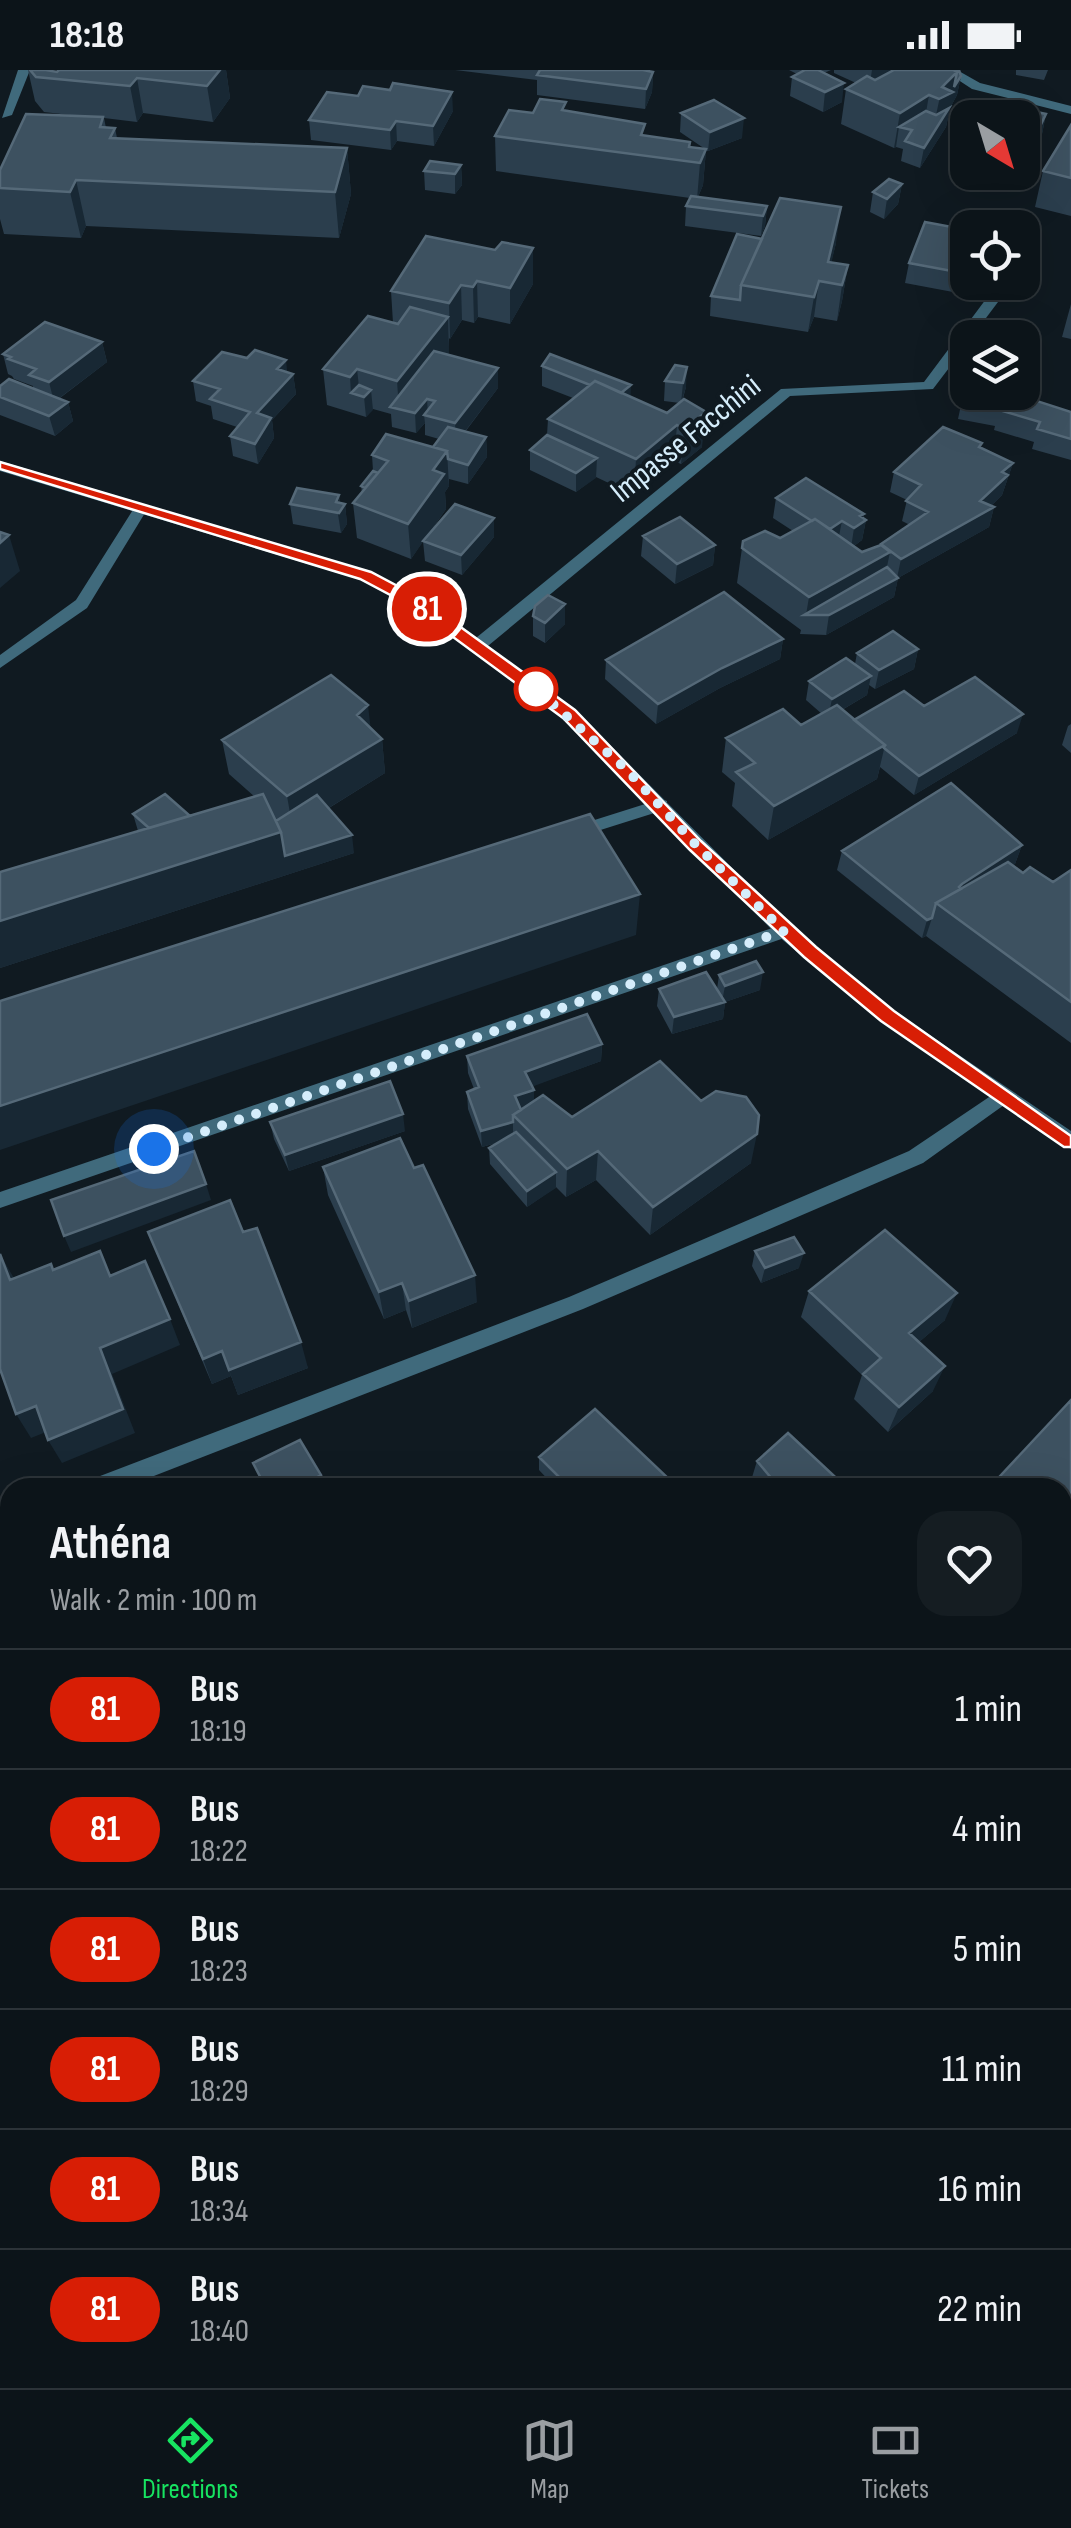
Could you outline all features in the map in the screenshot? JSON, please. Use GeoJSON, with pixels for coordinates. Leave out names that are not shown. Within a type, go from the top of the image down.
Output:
{"type":"FeatureCollection","features":[{"type":"Feature","properties":{"kind":"street"},"geometry":{"type":"LineString","coordinates":[[6,115],[24,70]]}},
{"type":"Feature","properties":{"kind":"street"},"geometry":{"type":"LineString","coordinates":[[949,70],[976,86],[1071,110]]}},
{"type":"Feature","properties":{"kind":"street","name":"Impasse Facchini"},"geometry":{"type":"LineString","coordinates":[[478,646],[786,392],[928,386],[991,302]]}},
{"type":"Feature","properties":{"kind":"street"},"geometry":{"type":"LineString","coordinates":[[0,466],[366,576],[417,602],[569,714],[784,931],[888,1016],[1071,1141]]}},
{"type":"Feature","properties":{"kind":"street"},"geometry":{"type":"LineString","coordinates":[[0,663],[82,604],[141,508]]}},
{"type":"Feature","properties":{"kind":"street"},"geometry":{"type":"LineString","coordinates":[[548,840],[661,805]]}},
{"type":"Feature","properties":{"kind":"street"},"geometry":{"type":"LineString","coordinates":[[0,1200],[784,931]]}},
{"type":"Feature","properties":{"kind":"street"},"geometry":{"type":"LineString","coordinates":[[122,1478],[576,1303],[898,1164],[1004,1096]]}},
{"type":"Feature","properties":{"kind":"building"},"geometry":{"type":"Polygon","coordinates":[[[30,70],[220,70],[207,86],[137,78],[130,86],[36,77],[30,70]]]}},
{"type":"Feature","properties":{"kind":"building"},"geometry":{"type":"Polygon","coordinates":[[[540,70],[653,72],[646,89],[537,75],[540,70]]]}},
{"type":"Feature","properties":{"kind":"building"},"geometry":{"type":"Polygon","coordinates":[[[805,70],[818,70],[844,83],[825,92],[792,77],[805,70]]]}},
{"type":"Feature","properties":{"kind":"building"},"geometry":{"type":"Polygon","coordinates":[[[894,70],[957,72],[942,87],[953,92],[939,99],[929,95],[900,113],[846,89],[867,76],[875,80],[894,70]]]}},
{"type":"Feature","properties":{"kind":"building"},"geometry":{"type":"Polygon","coordinates":[[[393,83],[452,92],[433,126],[396,121],[390,130],[309,120],[327,92],[358,96],[363,86],[390,90],[393,83]]]}},
{"type":"Feature","properties":{"kind":"building"},"geometry":{"type":"Polygon","coordinates":[[[540,99],[566,102],[562,110],[645,124],[641,135],[690,142],[689,147],[706,149],[700,163],[495,136],[509,110],[533,113],[540,99]]]}},
{"type":"Feature","properties":{"kind":"building"},"geometry":{"type":"Polygon","coordinates":[[[714,100],[744,118],[710,132],[681,113],[714,100]]]}},
{"type":"Feature","properties":{"kind":"building"},"geometry":{"type":"Polygon","coordinates":[[[949,108],[924,148],[905,141],[912,130],[899,127],[926,111],[936,115],[949,108]]]}},
{"type":"Feature","properties":{"kind":"building"},"geometry":{"type":"Polygon","coordinates":[[[26,114],[103,117],[100,127],[115,128],[110,138],[347,148],[335,192],[76,180],[70,192],[0,188],[0,170],[26,114]]]}},
{"type":"Feature","properties":{"kind":"building"},"geometry":{"type":"Polygon","coordinates":[[[1071,125],[1071,178],[1043,171],[1071,125]]]}},
{"type":"Feature","properties":{"kind":"building"},"geometry":{"type":"Polygon","coordinates":[[[430,161],[461,165],[455,174],[424,171],[430,161]]]}},
{"type":"Feature","properties":{"kind":"building"},"geometry":{"type":"Polygon","coordinates":[[[889,179],[902,184],[887,199],[873,192],[889,179]]]}},
{"type":"Feature","properties":{"kind":"building"},"geometry":{"type":"Polygon","coordinates":[[[691,196],[767,206],[763,216],[686,206],[691,196]]]}},
{"type":"Feature","properties":{"kind":"building"},"geometry":{"type":"Polygon","coordinates":[[[780,198],[841,207],[828,262],[848,265],[842,285],[819,281],[814,297],[741,285],[780,198]]]}},
{"type":"Feature","properties":{"kind":"building"},"geometry":{"type":"Polygon","coordinates":[[[925,222],[950,227],[950,271],[909,263],[925,222]]]}},
{"type":"Feature","properties":{"kind":"building"},"geometry":{"type":"Polygon","coordinates":[[[737,234],[762,239],[741,285],[740,300],[711,296],[737,234]]]}},
{"type":"Feature","properties":{"kind":"building"},"geometry":{"type":"Polygon","coordinates":[[[426,236],[495,250],[502,242],[533,248],[510,288],[477,281],[473,287],[461,285],[449,303],[391,291],[426,236]]]}},
{"type":"Feature","properties":{"kind":"building"},"geometry":{"type":"Polygon","coordinates":[[[410,307],[448,317],[397,381],[357,369],[350,377],[323,369],[368,316],[398,324],[410,307]]]}},
{"type":"Feature","properties":{"kind":"building"},"geometry":{"type":"Polygon","coordinates":[[[45,322],[102,342],[49,382],[29,375],[36,369],[3,354],[45,322]]]}},
{"type":"Feature","properties":{"kind":"building"},"geometry":{"type":"Polygon","coordinates":[[[255,350],[286,360],[277,369],[293,374],[257,413],[271,418],[255,444],[230,436],[250,412],[210,399],[220,389],[193,381],[222,352],[247,358],[255,350]]]}},
{"type":"Feature","properties":{"kind":"building"},"geometry":{"type":"Polygon","coordinates":[[[434,351],[498,368],[455,423],[424,415],[435,401],[427,399],[415,413],[390,407],[434,351]]]}},
{"type":"Feature","properties":{"kind":"building"},"geometry":{"type":"Polygon","coordinates":[[[550,354],[631,385],[621,393],[595,381],[590,385],[542,366],[550,354]]]}},
{"type":"Feature","properties":{"kind":"building"},"geometry":{"type":"Polygon","coordinates":[[[675,365],[687,367],[683,383],[665,381],[675,365]]]}},
{"type":"Feature","properties":{"kind":"building"},"geometry":{"type":"Polygon","coordinates":[[[9,379],[68,402],[49,416],[0,397],[0,386],[9,379]]]}},
{"type":"Feature","properties":{"kind":"building"},"geometry":{"type":"Polygon","coordinates":[[[595,381],[667,413],[684,399],[706,412],[684,429],[677,425],[636,459],[548,419],[595,381]]]}},
{"type":"Feature","properties":{"kind":"building"},"geometry":{"type":"Polygon","coordinates":[[[359,385],[371,390],[364,397],[351,393],[359,385]]]}},
{"type":"Feature","properties":{"kind":"building"},"geometry":{"type":"Polygon","coordinates":[[[1040,402],[1071,412],[1071,439],[1037,429],[1040,422],[999,410],[1040,410],[1040,402]]]}},
{"type":"Feature","properties":{"kind":"building"},"geometry":{"type":"Polygon","coordinates":[[[448,427],[486,437],[468,465],[448,459],[447,451],[433,447],[448,427]]]}},
{"type":"Feature","properties":{"kind":"building"},"geometry":{"type":"Polygon","coordinates":[[[943,427],[982,443],[979,447],[1013,463],[1002,472],[1008,475],[980,501],[994,507],[901,559],[881,544],[928,512],[906,501],[921,485],[894,472],[943,427]]]}},
{"type":"Feature","properties":{"kind":"building"},"geometry":{"type":"Polygon","coordinates":[[[386,434],[447,451],[433,470],[444,474],[408,524],[353,503],[388,461],[372,455],[386,434]]]}},
{"type":"Feature","properties":{"kind":"building"},"geometry":{"type":"Polygon","coordinates":[[[547,435],[597,458],[576,473],[530,450],[547,435]]]}},
{"type":"Feature","properties":{"kind":"building"},"geometry":{"type":"Polygon","coordinates":[[[373,471],[378,473],[365,488],[361,486],[373,471]]]}},
{"type":"Feature","properties":{"kind":"building"},"geometry":{"type":"Polygon","coordinates":[[[806,478],[864,514],[860,516],[866,520],[854,528],[842,521],[830,529],[776,498],[806,478]]]}},
{"type":"Feature","properties":{"kind":"building"},"geometry":{"type":"Polygon","coordinates":[[[297,488],[339,495],[336,502],[345,504],[339,513],[290,504],[297,488]]]}},
{"type":"Feature","properties":{"kind":"building"},"geometry":{"type":"Polygon","coordinates":[[[455,504],[494,518],[461,555],[423,541],[455,504]]]}},
{"type":"Feature","properties":{"kind":"building"},"geometry":{"type":"Polygon","coordinates":[[[680,517],[715,545],[677,564],[643,536],[680,517]]]}},
{"type":"Feature","properties":{"kind":"building"},"geometry":{"type":"Polygon","coordinates":[[[815,519],[862,552],[881,545],[890,552],[809,597],[742,548],[743,541],[765,531],[780,538],[815,519]]]}},
{"type":"Feature","properties":{"kind":"building"},"geometry":{"type":"Polygon","coordinates":[[[887,567],[898,578],[829,615],[804,615],[887,567]]]}},
{"type":"Feature","properties":{"kind":"building"},"geometry":{"type":"Polygon","coordinates":[[[724,592],[783,639],[658,704],[606,660],[724,592]]]}},
{"type":"Feature","properties":{"kind":"building"},"geometry":{"type":"Polygon","coordinates":[[[548,595],[565,604],[545,623],[533,616],[535,606],[548,595]]]}},
{"type":"Feature","properties":{"kind":"building"},"geometry":{"type":"Polygon","coordinates":[[[893,631],[918,649],[879,670],[857,653],[893,631]]]}},
{"type":"Feature","properties":{"kind":"building"},"geometry":{"type":"Polygon","coordinates":[[[846,658],[871,676],[832,699],[809,681],[846,658]]]}},
{"type":"Feature","properties":{"kind":"building"},"geometry":{"type":"Polygon","coordinates":[[[331,675],[368,705],[357,715],[382,739],[287,796],[222,740],[331,675]]]}},
{"type":"Feature","properties":{"kind":"building"},"geometry":{"type":"Polygon","coordinates":[[[975,677],[1023,714],[919,776],[854,720],[904,691],[924,706],[975,677]]]}},
{"type":"Feature","properties":{"kind":"building"},"geometry":{"type":"Polygon","coordinates":[[[837,705],[885,745],[774,806],[736,772],[755,763],[726,738],[783,709],[801,725],[837,705]]]}},
{"type":"Feature","properties":{"kind":"building"},"geometry":{"type":"Polygon","coordinates":[[[951,783],[1022,845],[936,903],[932,918],[927,920],[842,851],[951,783]]]}},
{"type":"Feature","properties":{"kind":"building"},"geometry":{"type":"Polygon","coordinates":[[[165,794],[190,816],[149,828],[133,814],[165,794]]]}},
{"type":"Feature","properties":{"kind":"building"},"geometry":{"type":"Polygon","coordinates":[[[263,794],[281,832],[0,921],[0,872],[263,794]]]}},
{"type":"Feature","properties":{"kind":"building"},"geometry":{"type":"Polygon","coordinates":[[[317,795],[352,835],[285,856],[276,821],[317,795]]]}},
{"type":"Feature","properties":{"kind":"building"},"geometry":{"type":"Polygon","coordinates":[[[590,814],[640,894],[0,1106],[0,1001],[590,814]]]}},
{"type":"Feature","properties":{"kind":"building"},"geometry":{"type":"Polygon","coordinates":[[[1008,862],[1023,873],[1030,867],[1053,882],[1071,870],[1071,1002],[936,903],[1008,862]]]}},
{"type":"Feature","properties":{"kind":"building"},"geometry":{"type":"Polygon","coordinates":[[[756,961],[763,972],[725,986],[719,975],[756,961]]]}},
{"type":"Feature","properties":{"kind":"building"},"geometry":{"type":"Polygon","coordinates":[[[706,972],[725,1002],[674,1017],[659,989],[706,972]]]}},
{"type":"Feature","properties":{"kind":"building"},"geometry":{"type":"Polygon","coordinates":[[[587,1014],[602,1044],[525,1072],[534,1090],[515,1096],[521,1110],[513,1115],[513,1122],[481,1131],[467,1092],[479,1087],[467,1056],[587,1014]]]}},
{"type":"Feature","properties":{"kind":"building"},"geometry":{"type":"Polygon","coordinates":[[[660,1061],[701,1101],[716,1091],[746,1097],[759,1115],[757,1134],[653,1207],[598,1151],[567,1169],[513,1115],[543,1095],[572,1117],[660,1061]]]}},
{"type":"Feature","properties":{"kind":"building"},"geometry":{"type":"Polygon","coordinates":[[[390,1081],[403,1114],[285,1155],[270,1122],[390,1081]]]}},
{"type":"Feature","properties":{"kind":"building"},"geometry":{"type":"Polygon","coordinates":[[[516,1132],[556,1172],[527,1191],[489,1148],[516,1132]]]}},
{"type":"Feature","properties":{"kind":"building"},"geometry":{"type":"Polygon","coordinates":[[[400,1138],[414,1168],[423,1165],[475,1275],[409,1301],[402,1283],[379,1292],[323,1167],[400,1138]]]}},
{"type":"Feature","properties":{"kind":"building"},"geometry":{"type":"Polygon","coordinates":[[[194,1151],[206,1184],[64,1236],[51,1200],[194,1151]]]}},
{"type":"Feature","properties":{"kind":"building"},"geometry":{"type":"Polygon","coordinates":[[[230,1200],[243,1232],[257,1228],[301,1342],[229,1370],[222,1351],[203,1359],[148,1232],[230,1200]]]}},
{"type":"Feature","properties":{"kind":"building"},"geometry":{"type":"Polygon","coordinates":[[[885,1230],[957,1293],[909,1333],[945,1366],[899,1407],[863,1374],[881,1358],[809,1291],[885,1230]]]}},
{"type":"Feature","properties":{"kind":"building"},"geometry":{"type":"Polygon","coordinates":[[[794,1237],[804,1253],[765,1268],[755,1251],[794,1237]]]}},
{"type":"Feature","properties":{"kind":"building"},"geometry":{"type":"Polygon","coordinates":[[[100,1251],[110,1276],[145,1261],[170,1319],[100,1348],[123,1409],[48,1440],[36,1406],[16,1414],[0,1369],[0,1254],[10,1280],[51,1264],[53,1270],[100,1251]]]}},
{"type":"Feature","properties":{"kind":"building"},"geometry":{"type":"Polygon","coordinates":[[[1071,1400],[1071,1478],[998,1478],[1071,1400]]]}},
{"type":"Feature","properties":{"kind":"building"},"geometry":{"type":"Polygon","coordinates":[[[595,1409],[668,1478],[560,1478],[539,1457],[595,1409]]]}},
{"type":"Feature","properties":{"kind":"building"},"geometry":{"type":"Polygon","coordinates":[[[788,1433],[836,1478],[771,1478],[757,1461],[788,1433]]]}},
{"type":"Feature","properties":{"kind":"building"},"geometry":{"type":"Polygon","coordinates":[[[300,1440],[321,1475],[261,1478],[253,1463],[300,1440]]]}},
{"type":"Feature","properties":{"kind":"bus line","name":"81"},"geometry":{"type":"LineString","coordinates":[[0,466],[314,559],[366,576],[417,602],[569,714],[784,931],[888,1016],[1071,1141]]}},
{"type":"Feature","properties":{"kind":"route"},"geometry":{"type":"LineString","coordinates":[[154,1149],[784,931],[626,769],[569,714],[536,689]]}}]}
